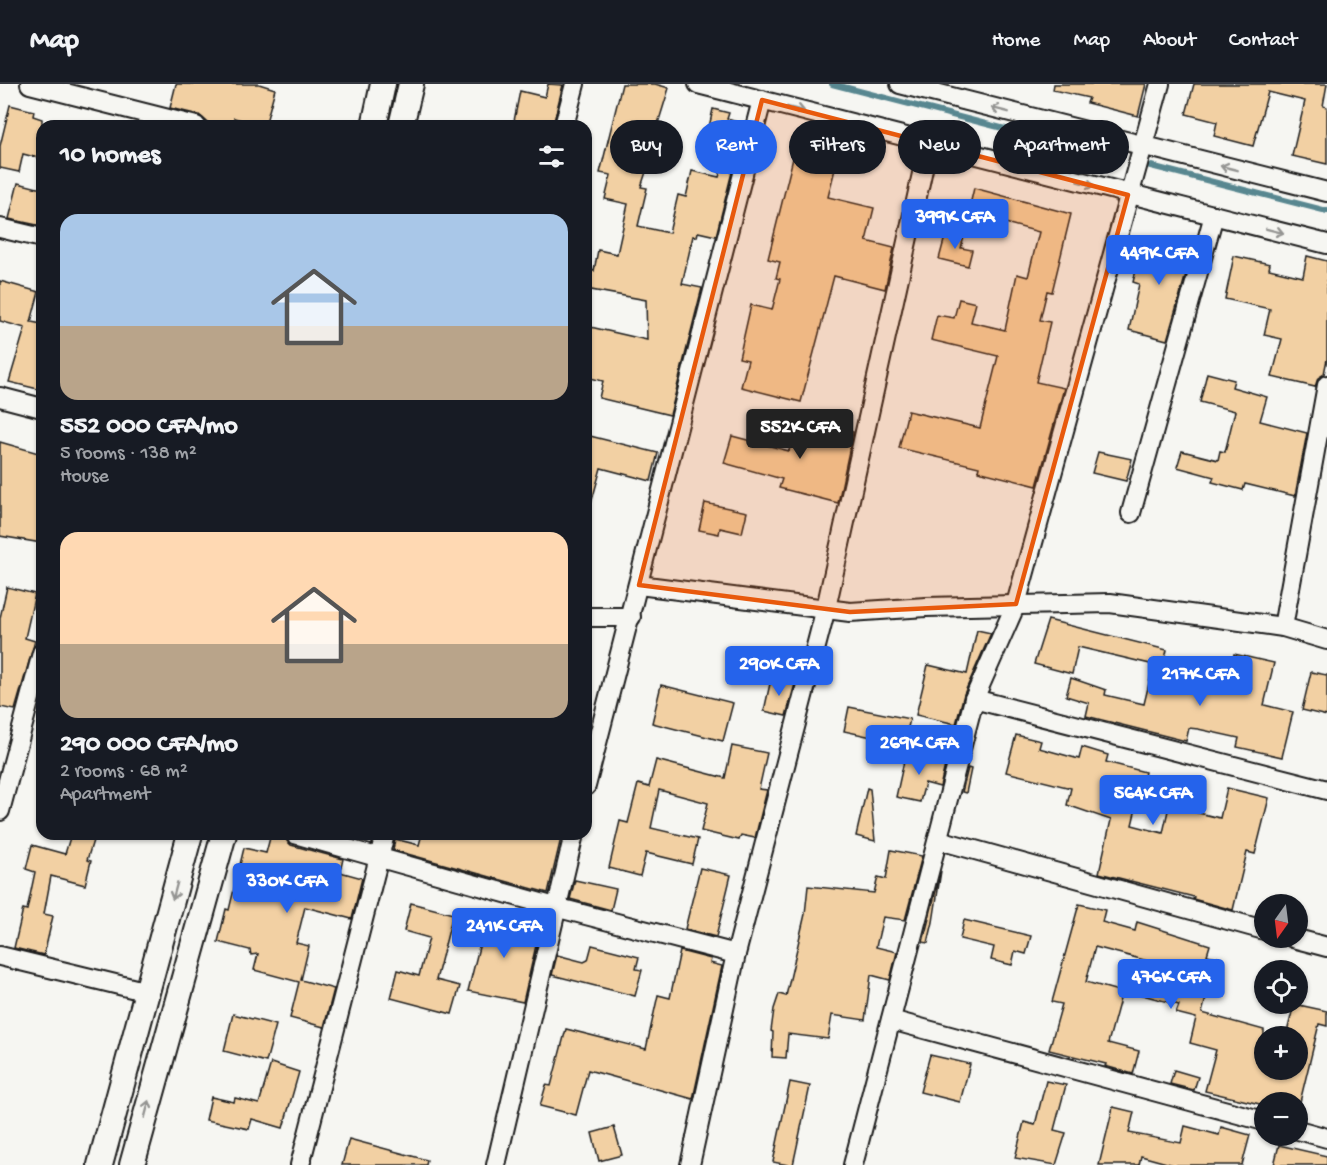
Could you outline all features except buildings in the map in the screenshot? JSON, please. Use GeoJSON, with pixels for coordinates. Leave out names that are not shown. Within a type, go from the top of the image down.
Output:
{"type":"FeatureCollection","features":[{"type":"Feature","properties":{"kind":"main road"},"geometry":{"type":"LineString","coordinates":[[375,120],[383,84]]}},
{"type":"Feature","properties":{"kind":"main road"},"geometry":{"type":"LineString","coordinates":[[402,120],[411,84]]}},
{"type":"Feature","properties":{"kind":"main road"},"geometry":{"type":"LineString","coordinates":[[100,1165],[188,840]]}},
{"type":"Feature","properties":{"kind":"main road"},"geometry":{"type":"LineString","coordinates":[[132,1165],[222,840]]}},
{"type":"Feature","properties":{"kind":"street"},"geometry":{"type":"LineString","coordinates":[[30,84],[172,120]]}},
{"type":"Feature","properties":{"kind":"street"},"geometry":{"type":"LineString","coordinates":[[566,120],[575,84]]}},
{"type":"Feature","properties":{"kind":"street"},"geometry":{"type":"LineString","coordinates":[[698,84],[898,134]]}},
{"type":"Feature","properties":{"kind":"street"},"geometry":{"type":"LineString","coordinates":[[900,84],[1327,192]]}},
{"type":"Feature","properties":{"kind":"street"},"geometry":{"type":"LineString","coordinates":[[853,1165],[974,699],[1016,604],[1160,84]]}},
{"type":"Feature","properties":{"kind":"street"},"geometry":{"type":"LineString","coordinates":[[592,763],[762,100]]}},
{"type":"Feature","properties":{"kind":"street"},"geometry":{"type":"LineString","coordinates":[[981,156],[1327,244]]}},
{"type":"Feature","properties":{"kind":"street"},"geometry":{"type":"LineString","coordinates":[[690,1165],[736,954],[826,608],[922,174]]}},
{"type":"Feature","properties":{"kind":"street"},"geometry":{"type":"LineString","coordinates":[[1131,513],[1214,215]]}},
{"type":"Feature","properties":{"kind":"street"},"geometry":{"type":"LineString","coordinates":[[0,228],[36,237]]}},
{"type":"Feature","properties":{"kind":"street"},"geometry":{"type":"LineString","coordinates":[[1283,627],[1327,385]]}},
{"type":"Feature","properties":{"kind":"street"},"geometry":{"type":"LineString","coordinates":[[0,397],[36,406]]}},
{"type":"Feature","properties":{"kind":"street"},"geometry":{"type":"LineString","coordinates":[[639,585],[850,612],[1016,604],[1110,603],[1283,627],[1327,640]]}},
{"type":"Feature","properties":{"kind":"street"},"geometry":{"type":"LineString","coordinates":[[592,617],[631,617]]}},
{"type":"Feature","properties":{"kind":"street"},"geometry":{"type":"LineString","coordinates":[[0,812],[36,676]]}},
{"type":"Feature","properties":{"kind":"street"},"geometry":{"type":"LineString","coordinates":[[974,699],[1327,790]]}},
{"type":"Feature","properties":{"kind":"street"},"geometry":{"type":"LineString","coordinates":[[316,840],[555,907],[736,954]]}},
{"type":"Feature","properties":{"kind":"street"},"geometry":{"type":"LineString","coordinates":[[300,1165],[382,840]]}},
{"type":"Feature","properties":{"kind":"street"},"geometry":{"type":"LineString","coordinates":[[496,1165],[572,840]]}},
{"type":"Feature","properties":{"kind":"street"},"geometry":{"type":"LineString","coordinates":[[939,840],[1254,927]]}},
{"type":"Feature","properties":{"kind":"street"},"geometry":{"type":"LineString","coordinates":[[1308,942],[1327,946]]}},
{"type":"Feature","properties":{"kind":"street"},"geometry":{"type":"LineString","coordinates":[[0,957],[148,992]]}},
{"type":"Feature","properties":{"kind":"street"},"geometry":{"type":"LineString","coordinates":[[891,1020],[1254,1118]]}},
{"type":"Feature","properties":{"kind":"street"},"geometry":{"type":"LineString","coordinates":[[1308,1133],[1327,1138]]}},
{"type":"Feature","properties":{"kind":"highlighted area"},"geometry":{"type":"Polygon","coordinates":[[[762,100],[1128,195],[1016,604],[850,612],[639,585],[762,100]]]}},
{"type":"Feature","properties":{"kind":"waterway"},"geometry":{"type":"LineString","coordinates":[[832,84],[993,126]]}},
{"type":"Feature","properties":{"kind":"waterway"},"geometry":{"type":"LineString","coordinates":[[1147,165],[1327,211]]}}]}
